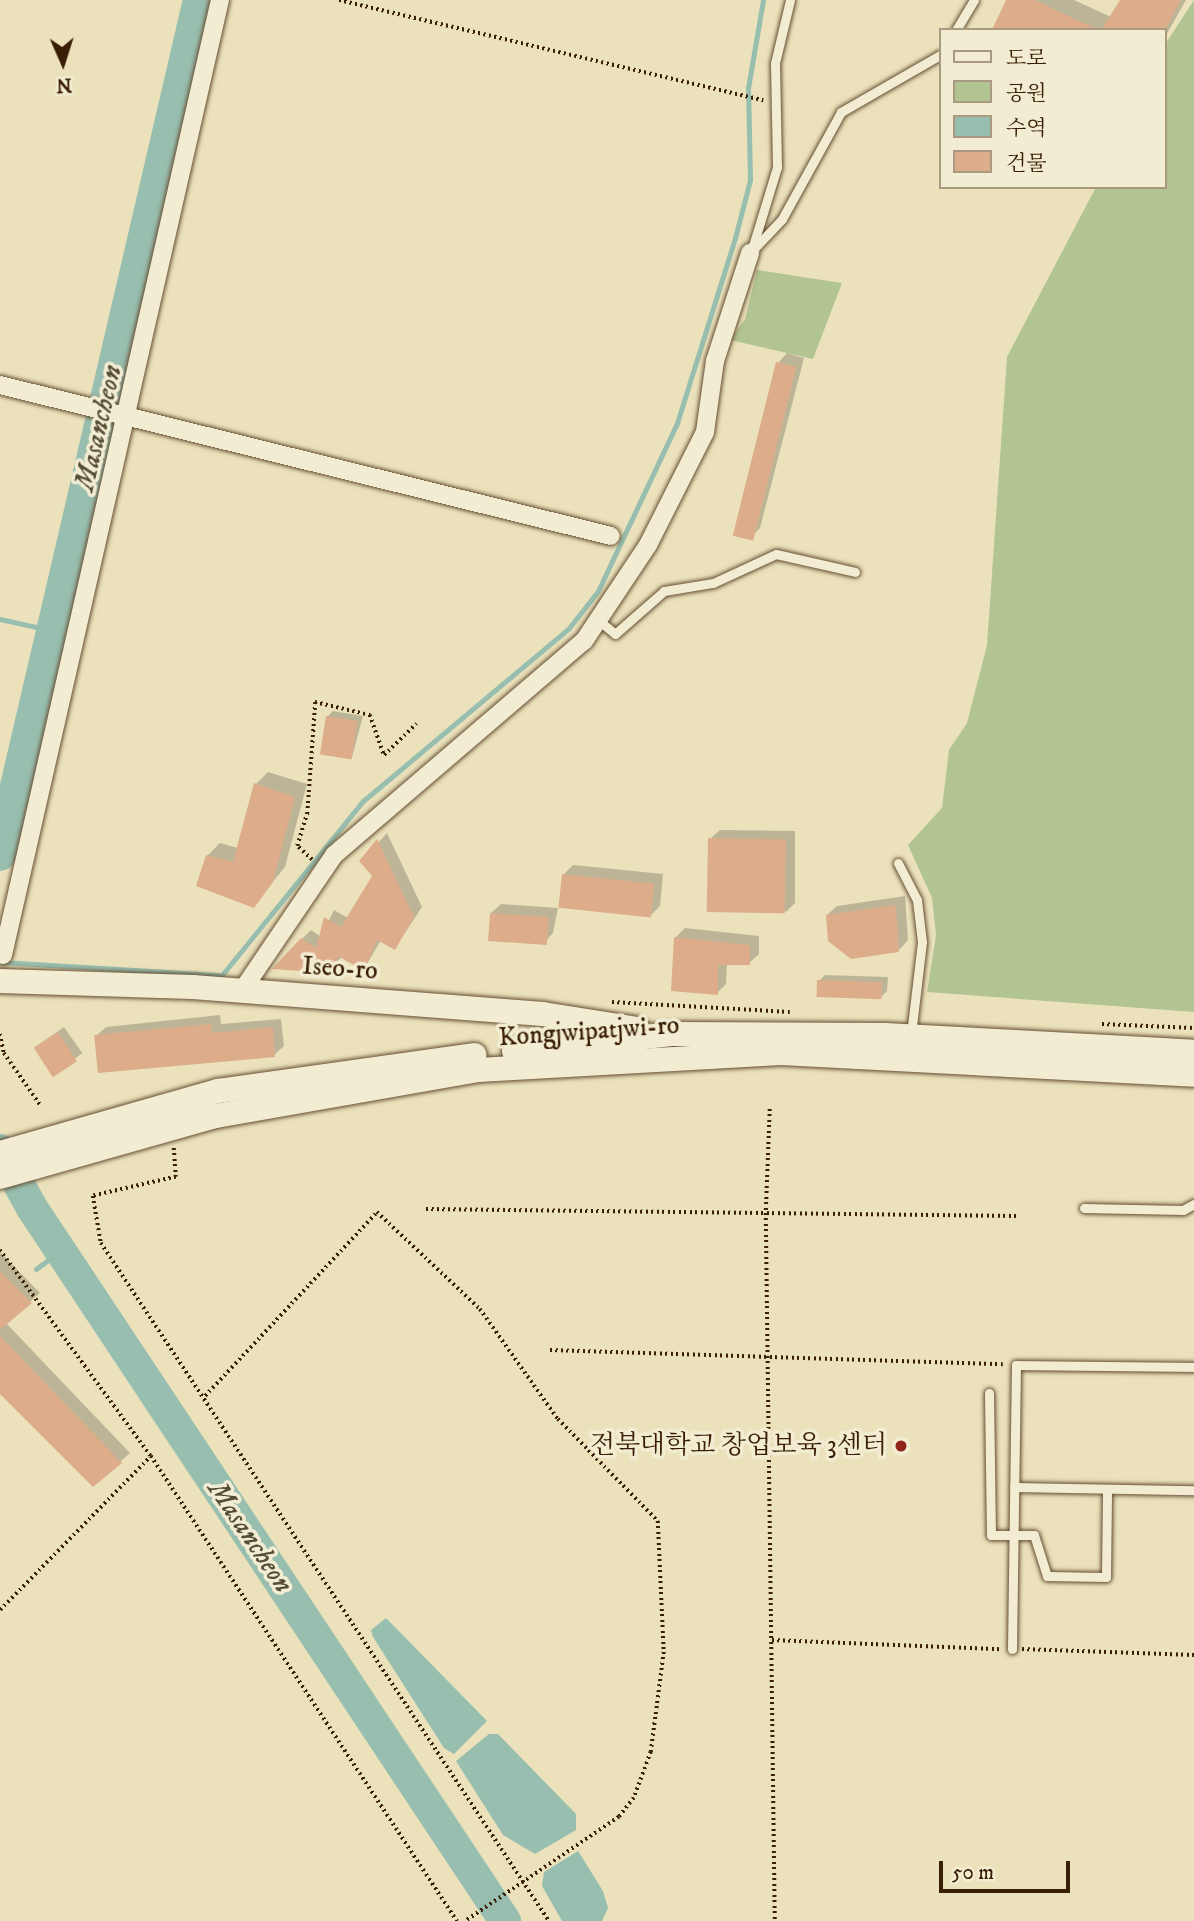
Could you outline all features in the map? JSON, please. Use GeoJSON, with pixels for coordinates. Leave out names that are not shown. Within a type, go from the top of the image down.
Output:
{"type":"FeatureCollection","features":[{"type":"Feature","properties":{"kind":"main road","name":"Iseo-ro"},"geometry":{"type":"LineString","coordinates":[[0,981],[241,992],[543,1014],[674,1034]]}},
{"type":"Feature","properties":{"kind":"main road","name":"Kongjwipatjwi-ro"},"geometry":{"type":"LineString","coordinates":[[0,1177],[47,1151],[218,1091],[400,1062],[674,1034],[911,1037],[1194,1052]]}},
{"type":"Feature","properties":{"kind":"main road","name":"Kongjwipatjwi-ro"},"geometry":{"type":"LineString","coordinates":[[0,1153],[47,1151],[293,1098],[478,1070],[672,1055],[862,1054],[1194,1075]]}},
{"type":"Feature","properties":{"kind":"street"},"geometry":{"type":"LineString","coordinates":[[3,955],[117,414],[220,0]]}},
{"type":"Feature","properties":{"kind":"street"},"geometry":{"type":"LineString","coordinates":[[241,992],[334,855],[584,641],[648,545],[705,432],[715,361],[750,253]]}},
{"type":"Feature","properties":{"kind":"street"},"geometry":{"type":"LineString","coordinates":[[0,385],[611,536]]}},
{"type":"Feature","properties":{"kind":"lane"},"geometry":{"type":"LineString","coordinates":[[750,253],[777,167],[775,63],[790,0]]}},
{"type":"Feature","properties":{"kind":"lane"},"geometry":{"type":"LineString","coordinates":[[957,28],[974,0]]}},
{"type":"Feature","properties":{"kind":"lane"},"geometry":{"type":"LineString","coordinates":[[750,253],[782,219],[841,112],[939,56]]}},
{"type":"Feature","properties":{"kind":"lane"},"geometry":{"type":"LineString","coordinates":[[598,620],[615,634],[664,591],[713,583],[776,554],[855,572]]}},
{"type":"Feature","properties":{"kind":"lane"},"geometry":{"type":"LineString","coordinates":[[898,863],[918,900],[922,942],[911,1037]]}},
{"type":"Feature","properties":{"kind":"lane"},"geometry":{"type":"LineString","coordinates":[[1084,1208],[1183,1210],[1194,1205]]}},
{"type":"Feature","properties":{"kind":"lane"},"geometry":{"type":"LineString","coordinates":[[1012,1649],[1016,1365],[1194,1367]]}},
{"type":"Feature","properties":{"kind":"lane"},"geometry":{"type":"LineString","coordinates":[[989,1393],[991,1535],[1034,1535],[1047,1576],[1106,1577],[1107,1491]]}},
{"type":"Feature","properties":{"kind":"lane"},"geometry":{"type":"LineString","coordinates":[[1014,1487],[1107,1491],[1194,1490]]}},
{"type":"Feature","properties":{"kind":"path"},"geometry":{"type":"LineString","coordinates":[[339,0],[736,96],[760,99]]}},
{"type":"Feature","properties":{"kind":"path"},"geometry":{"type":"LineString","coordinates":[[303,852],[297,846],[307,814],[315,702],[370,715],[384,755],[416,724]]}},
{"type":"Feature","properties":{"kind":"path"},"geometry":{"type":"LineString","coordinates":[[604,1002],[806,1013]]}},
{"type":"Feature","properties":{"kind":"path"},"geometry":{"type":"LineString","coordinates":[[1092,1024],[1194,1028]]}},
{"type":"Feature","properties":{"kind":"path"},"geometry":{"type":"LineString","coordinates":[[0,1034],[4,1053],[41,1106]]}},
{"type":"Feature","properties":{"kind":"path"},"geometry":{"type":"LineString","coordinates":[[771,1108],[766,1213],[775,1921]]}},
{"type":"Feature","properties":{"kind":"path"},"geometry":{"type":"LineString","coordinates":[[173,1125],[176,1177],[93,1196],[101,1243],[205,1396],[549,1921]]}},
{"type":"Feature","properties":{"kind":"path"},"geometry":{"type":"LineString","coordinates":[[426,1209],[1020,1216]]}},
{"type":"Feature","properties":{"kind":"path"},"geometry":{"type":"LineString","coordinates":[[205,1396],[377,1212],[480,1309],[558,1419],[658,1521],[664,1652],[643,1778],[619,1817],[466,1921]]}},
{"type":"Feature","properties":{"kind":"path"},"geometry":{"type":"LineString","coordinates":[[0,1250],[151,1456],[457,1921]]}},
{"type":"Feature","properties":{"kind":"path"},"geometry":{"type":"LineString","coordinates":[[550,1350],[1016,1365]]}},
{"type":"Feature","properties":{"kind":"path"},"geometry":{"type":"LineString","coordinates":[[0,1610],[151,1456]]}},
{"type":"Feature","properties":{"kind":"path"},"geometry":{"type":"LineString","coordinates":[[772,1640],[1194,1655]]}},
{"type":"Feature","properties":{"kind":"green space"},"geometry":{"type":"Polygon","coordinates":[[[1194,0],[1194,1012],[927,992],[936,935],[932,898],[908,845],[942,808],[949,750],[967,723],[987,645],[1007,357],[1095,189],[1166,189],[1166,43],[1194,0]]]}},
{"type":"Feature","properties":{"kind":"green space"},"geometry":{"type":"Polygon","coordinates":[[[757,270],[842,283],[813,359],[730,340],[745,319],[757,270]]]}},
{"type":"Feature","properties":{"kind":"water"},"geometry":{"type":"Polygon","coordinates":[[[386,1618],[487,1721],[454,1754],[444,1748],[373,1637],[371,1630],[386,1618]]]}},
{"type":"Feature","properties":{"kind":"water"},"geometry":{"type":"Polygon","coordinates":[[[489,1734],[498,1734],[576,1814],[576,1830],[535,1854],[503,1835],[456,1761],[489,1734]]]}},
{"type":"Feature","properties":{"kind":"water"},"geometry":{"type":"Polygon","coordinates":[[[578,1851],[603,1891],[608,1908],[602,1921],[562,1921],[542,1886],[544,1872],[578,1851]]]}},
{"type":"Feature","properties":{"kind":"building"},"geometry":{"type":"Polygon","coordinates":[[[1006,0],[1034,0],[1095,28],[993,28],[1006,0]]]}},
{"type":"Feature","properties":{"kind":"building"},"geometry":{"type":"Polygon","coordinates":[[[1120,0],[1181,0],[1166,28],[1102,28],[1120,0]]]}},
{"type":"Feature","properties":{"kind":"building"},"geometry":{"type":"Polygon","coordinates":[[[776,362],[796,367],[753,541],[733,536],[776,362]]]}},
{"type":"Feature","properties":{"kind":"building"},"geometry":{"type":"Polygon","coordinates":[[[326,716],[358,721],[352,760],[320,755],[326,716]]]}},
{"type":"Feature","properties":{"kind":"building"},"geometry":{"type":"Polygon","coordinates":[[[254,783],[295,797],[273,882],[254,908],[196,886],[206,855],[233,862],[254,783]]]}},
{"type":"Feature","properties":{"kind":"building"},"geometry":{"type":"Polygon","coordinates":[[[708,838],[786,839],[785,913],[707,912],[708,838]]]}},
{"type":"Feature","properties":{"kind":"building"},"geometry":{"type":"Polygon","coordinates":[[[377,839],[414,917],[395,950],[377,940],[364,971],[338,956],[332,973],[272,969],[301,938],[316,948],[324,917],[341,927],[372,876],[359,861],[377,839]]]}},
{"type":"Feature","properties":{"kind":"building"},"geometry":{"type":"Polygon","coordinates":[[[562,874],[654,884],[651,918],[558,908],[562,874]]]}},
{"type":"Feature","properties":{"kind":"building"},"geometry":{"type":"Polygon","coordinates":[[[896,905],[899,952],[851,959],[828,941],[826,915],[896,905]]]}},
{"type":"Feature","properties":{"kind":"building"},"geometry":{"type":"Polygon","coordinates":[[[490,913],[549,917],[547,945],[488,941],[490,913]]]}},
{"type":"Feature","properties":{"kind":"building"},"geometry":{"type":"Polygon","coordinates":[[[674,937],[750,945],[750,965],[718,965],[718,995],[671,991],[674,937]]]}},
{"type":"Feature","properties":{"kind":"building"},"geometry":{"type":"Polygon","coordinates":[[[817,980],[882,982],[881,999],[816,997],[817,980]]]}},
{"type":"Feature","properties":{"kind":"building"},"geometry":{"type":"Polygon","coordinates":[[[211,1024],[212,1033],[273,1027],[275,1057],[98,1073],[94,1035],[211,1024]]]}},
{"type":"Feature","properties":{"kind":"building"},"geometry":{"type":"Polygon","coordinates":[[[58,1032],[77,1061],[53,1077],[34,1048],[58,1032]]]}},
{"type":"Feature","properties":{"kind":"building"},"geometry":{"type":"Polygon","coordinates":[[[0,1271],[32,1303],[0,1330],[0,1271]]]}},
{"type":"Feature","properties":{"kind":"building"},"geometry":{"type":"Polygon","coordinates":[[[0,1336],[122,1463],[93,1487],[0,1394],[0,1336]]]}},
{"type":"Feature","properties":{"kind":"waterway","name":"Masancheon"},"geometry":{"type":"LineString","coordinates":[[0,855],[199,0]]}},
{"type":"Feature","properties":{"kind":"waterway"},"geometry":{"type":"LineString","coordinates":[[0,962],[222,975],[363,801],[569,628],[598,591],[677,423],[735,238],[750,180],[748,88],[763,0]]}},
{"type":"Feature","properties":{"kind":"waterway"},"geometry":{"type":"LineString","coordinates":[[0,619],[54,631]]}},
{"type":"Feature","properties":{"kind":"waterway","name":"Masancheon"},"geometry":{"type":"LineString","coordinates":[[0,1150],[32,1208],[505,1921]]}},
{"type":"Feature","properties":{"kind":"waterway"},"geometry":{"type":"LineString","coordinates":[[36,1269],[61,1250]]}},
{"type":"Feature","properties":{"kind":"place","name":"전북대학교 창업보육 3센터"},"geometry":{"type":"Point","coordinates":[901,1446]}}]}
